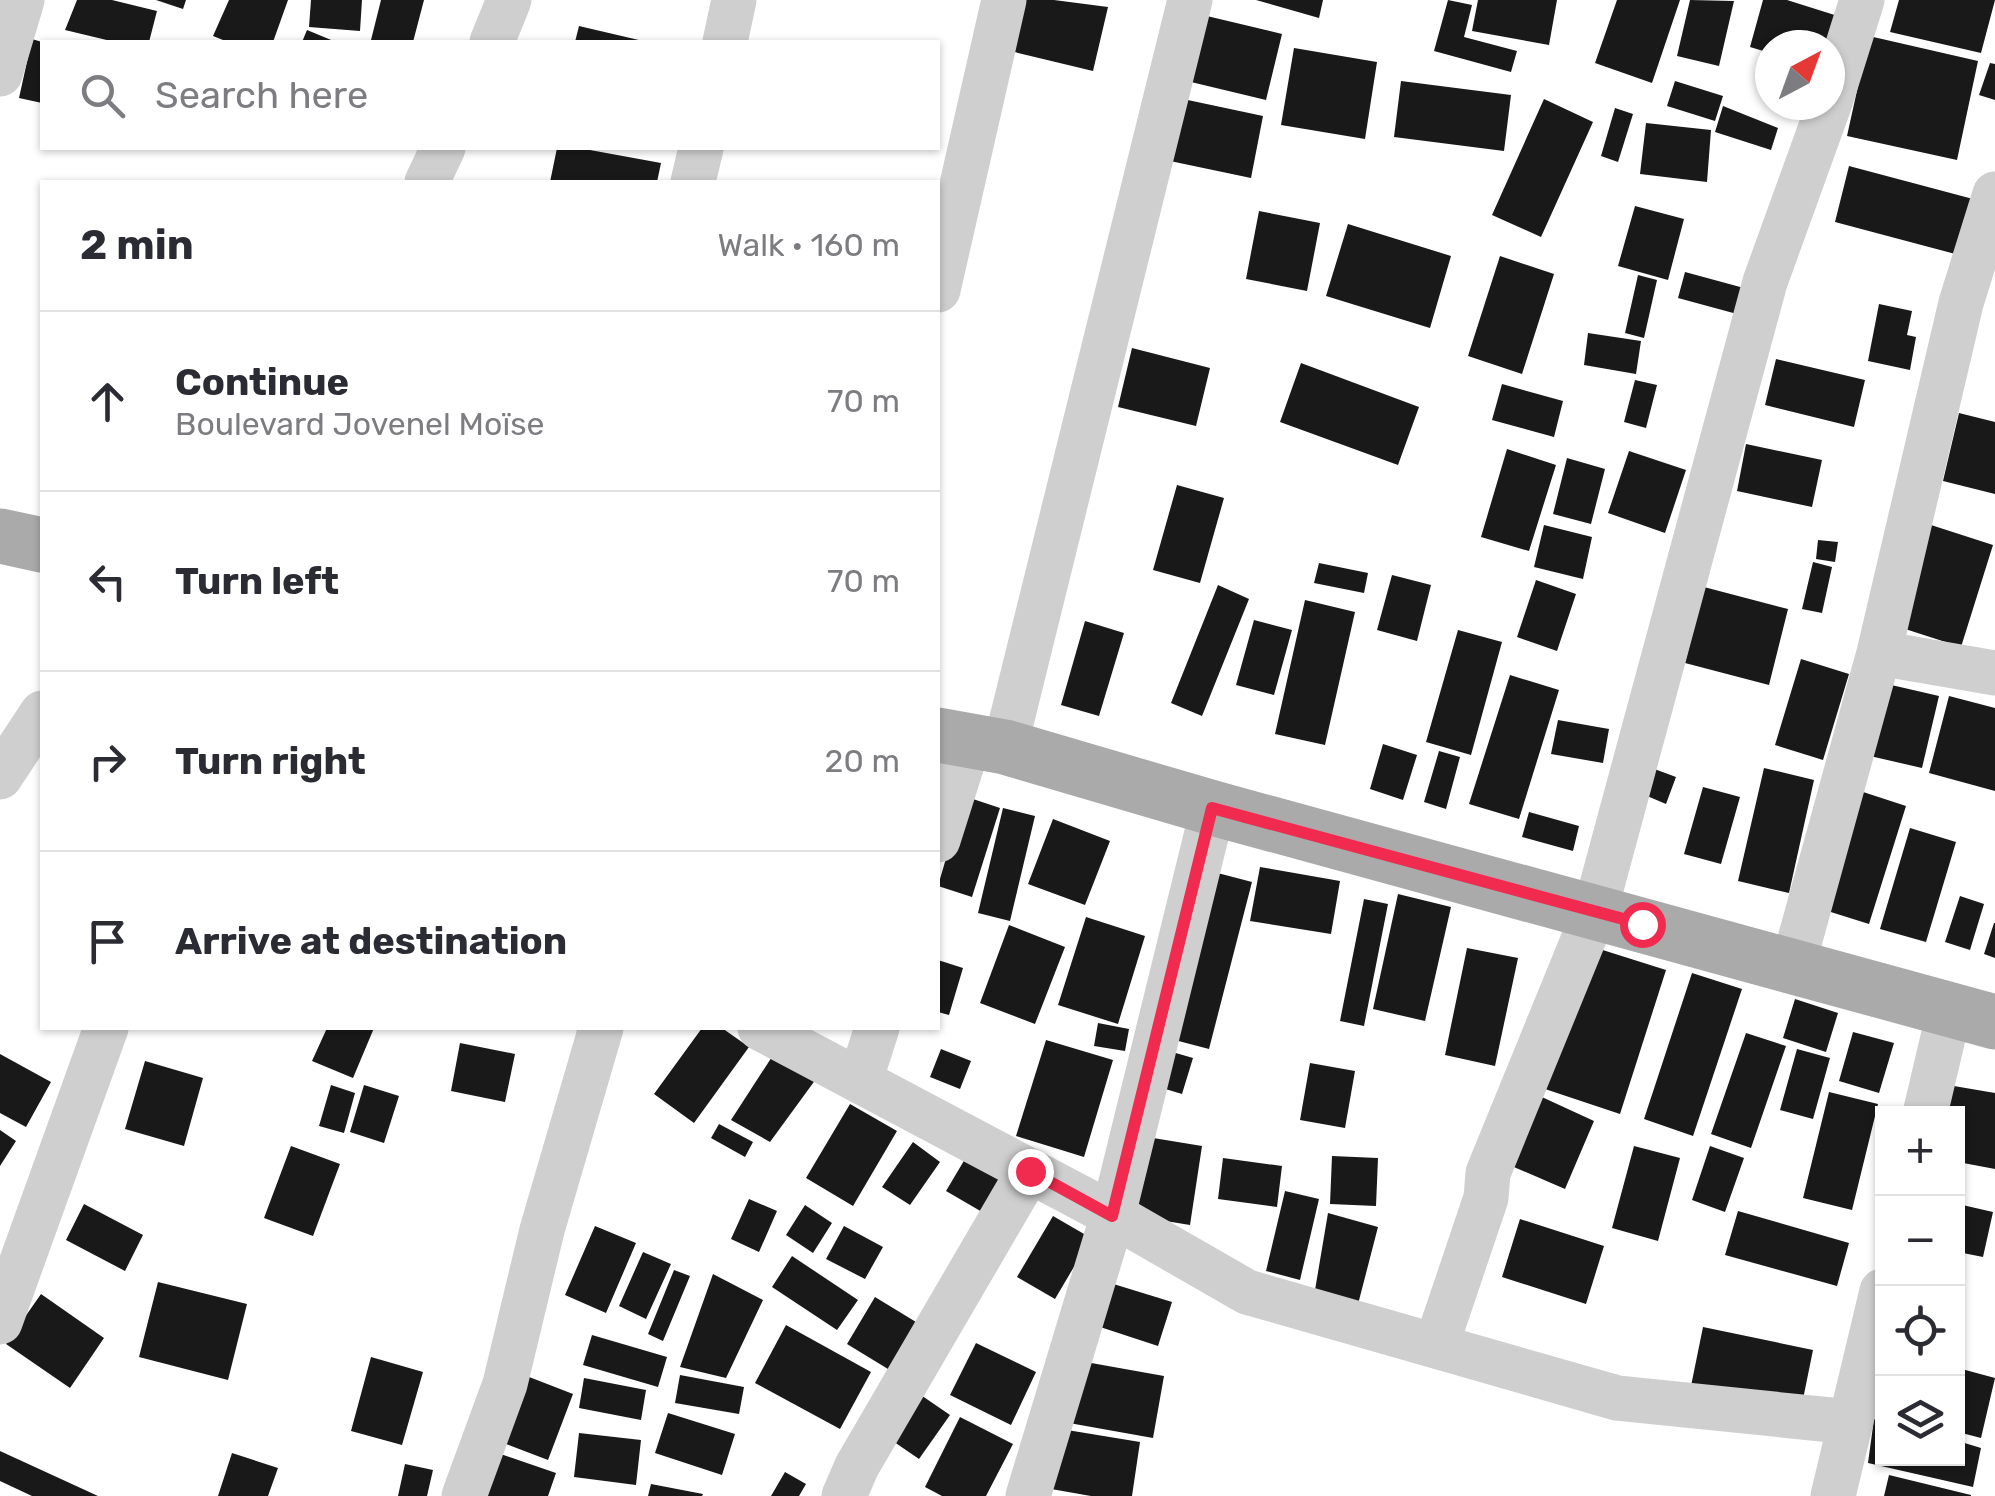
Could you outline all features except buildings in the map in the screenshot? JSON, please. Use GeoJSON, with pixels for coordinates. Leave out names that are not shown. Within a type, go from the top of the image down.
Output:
{"type":"FeatureCollection","features":[{"type":"Feature","properties":{"kind":"main road"},"geometry":{"type":"LineString","coordinates":[[0,536],[40,545]]}},
{"type":"Feature","properties":{"kind":"main road"},"geometry":{"type":"LineString","coordinates":[[971,741],[1973,1015]]}},
{"type":"Feature","properties":{"kind":"street"},"geometry":{"type":"LineString","coordinates":[[0,74],[22,0]]}},
{"type":"Feature","properties":{"kind":"street"},"geometry":{"type":"LineString","coordinates":[[493,40],[508,0]]}},
{"type":"Feature","properties":{"kind":"street"},"geometry":{"type":"LineString","coordinates":[[725,40],[734,0]]}},
{"type":"Feature","properties":{"kind":"street"},"geometry":{"type":"LineString","coordinates":[[940,281],[1004,0]]}},
{"type":"Feature","properties":{"kind":"street"},"geometry":{"type":"LineString","coordinates":[[940,834],[1190,0]]}},
{"type":"Feature","properties":{"kind":"street"},"geometry":{"type":"LineString","coordinates":[[1845,53],[1862,0]]}},
{"type":"Feature","properties":{"kind":"street"},"geometry":{"type":"LineString","coordinates":[[1436,1346],[1486,1198],[1488,1173],[1595,911],[1765,282],[1823,120]]}},
{"type":"Feature","properties":{"kind":"street"},"geometry":{"type":"LineString","coordinates":[[428,180],[442,150]]}},
{"type":"Feature","properties":{"kind":"street"},"geometry":{"type":"LineString","coordinates":[[693,180],[701,150]]}},
{"type":"Feature","properties":{"kind":"street"},"geometry":{"type":"LineString","coordinates":[[1793,964],[1978,306],[1995,194]]}},
{"type":"Feature","properties":{"kind":"street"},"geometry":{"type":"LineString","coordinates":[[1878,653],[1995,673]]}},
{"type":"Feature","properties":{"kind":"street"},"geometry":{"type":"LineString","coordinates":[[0,777],[40,716]]}},
{"type":"Feature","properties":{"kind":"street"},"geometry":{"type":"LineString","coordinates":[[1028,1496],[1112,1216],[1212,808]]}},
{"type":"Feature","properties":{"kind":"street"},"geometry":{"type":"LineString","coordinates":[[1929,1106],[1973,1015]]}},
{"type":"Feature","properties":{"kind":"street"},"geometry":{"type":"LineString","coordinates":[[2,1308],[105,1030]]}},
{"type":"Feature","properties":{"kind":"street"},"geometry":{"type":"LineString","coordinates":[[464,1496],[505,1384],[542,1230],[600,1030]]}},
{"type":"Feature","properties":{"kind":"street"},"geometry":{"type":"LineString","coordinates":[[764,1030],[1248,1292],[1617,1398],[1851,1422]]}},
{"type":"Feature","properties":{"kind":"street"},"geometry":{"type":"LineString","coordinates":[[860,1081],[876,1030]]}},
{"type":"Feature","properties":{"kind":"street"},"geometry":{"type":"LineString","coordinates":[[844,1496],[856,1466],[1030,1171]]}},
{"type":"Feature","properties":{"kind":"street"},"geometry":{"type":"LineString","coordinates":[[1833,1496],[1875,1320]]}},
{"type":"Feature","properties":{"kind":"route"},"geometry":{"type":"LineString","coordinates":[[1030,1171],[1112,1216],[1212,808],[1642,924]]}}]}
